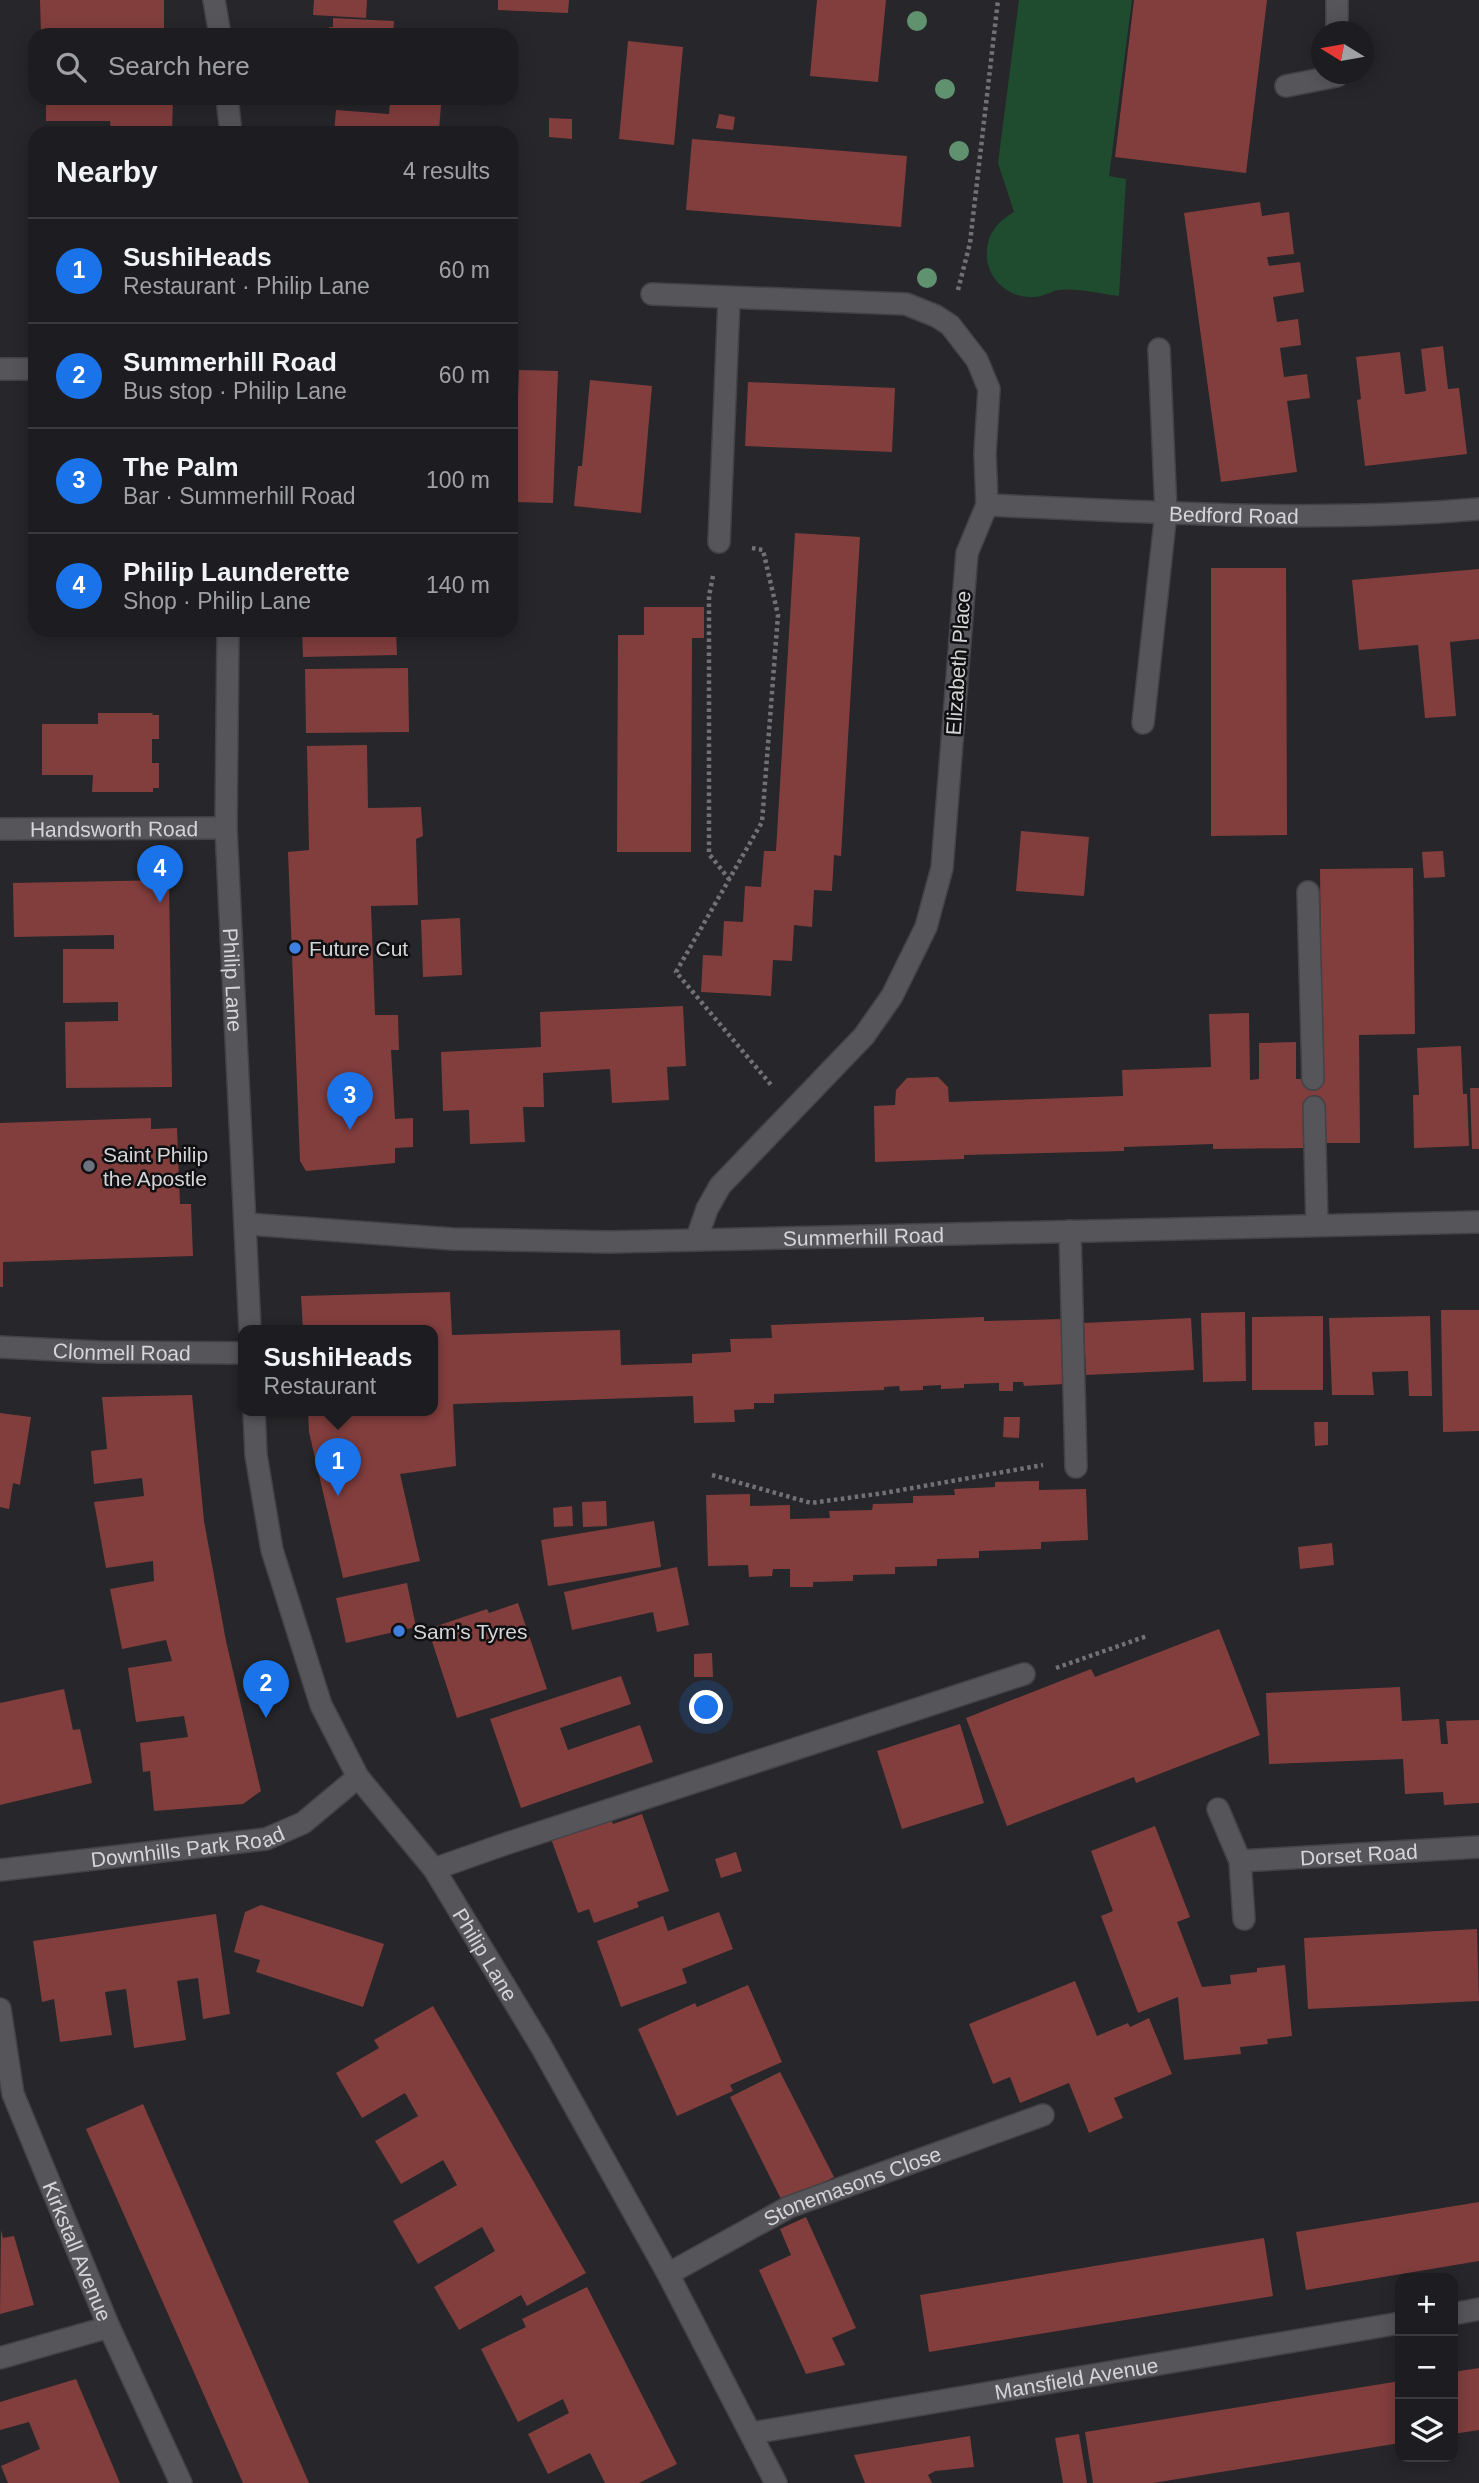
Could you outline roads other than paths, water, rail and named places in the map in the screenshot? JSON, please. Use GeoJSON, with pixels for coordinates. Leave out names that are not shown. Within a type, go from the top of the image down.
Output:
{"type":"FeatureCollection","features":[{"type":"Feature","properties":{"kind":"street"},"geometry":{"type":"LineString","coordinates":[[214,0],[219,28]]}},
{"type":"Feature","properties":{"kind":"street"},"geometry":{"type":"LineString","coordinates":[[1337,0],[1337,21]]}},
{"type":"Feature","properties":{"kind":"street"},"geometry":{"type":"LineString","coordinates":[[1286,86],[1311,81]]}},
{"type":"Feature","properties":{"kind":"street"},"geometry":{"type":"LineString","coordinates":[[228,105],[229,126]]}},
{"type":"Feature","properties":{"kind":"street","name":"Elizabeth Place"},"geometry":{"type":"LineString","coordinates":[[652,294],[906,304],[950,325],[977,360],[989,389],[985,453],[987,505],[967,553],[942,869],[926,927],[892,996],[864,1037],[720,1186],[707,1209],[697,1238]]}},
{"type":"Feature","properties":{"kind":"street"},"geometry":{"type":"LineString","coordinates":[[719,542],[729,299]]}},
{"type":"Feature","properties":{"kind":"street"},"geometry":{"type":"LineString","coordinates":[[1143,723],[1166,512],[1159,349]]}},
{"type":"Feature","properties":{"kind":"street"},"geometry":{"type":"LineString","coordinates":[[0,369],[28,369]]}},
{"type":"Feature","properties":{"kind":"street","name":"Bedford Road"},"geometry":{"type":"LineString","coordinates":[[987,505],[1290,516],[1440,513],[1479,509]]}},
{"type":"Feature","properties":{"kind":"street","name":"Philip Lane"},"geometry":{"type":"LineString","coordinates":[[229,637],[226,828],[250,1325]]}},
{"type":"Feature","properties":{"kind":"street","name":"Handsworth Road"},"geometry":{"type":"LineString","coordinates":[[0,829],[226,828]]}},
{"type":"Feature","properties":{"kind":"street"},"geometry":{"type":"LineString","coordinates":[[1308,892],[1313,1079]]}},
{"type":"Feature","properties":{"kind":"street"},"geometry":{"type":"LineString","coordinates":[[1314,1107],[1317,1226]]}},
{"type":"Feature","properties":{"kind":"street","name":"Summerhill Road"},"geometry":{"type":"LineString","coordinates":[[246,1224],[453,1239],[609,1242],[1479,1222]]}},
{"type":"Feature","properties":{"kind":"street"},"geometry":{"type":"LineString","coordinates":[[1070,1231],[1076,1463]]}},
{"type":"Feature","properties":{"kind":"street","name":"Clonmell Road"},"geometry":{"type":"LineString","coordinates":[[0,1347],[99,1352],[238,1353]]}},
{"type":"Feature","properties":{"kind":"street","name":"Philip Lane"},"geometry":{"type":"LineString","coordinates":[[254,1416],[256,1455],[272,1550],[321,1705],[358,1777],[434,1869],[541,2046],[668,2274],[776,2483]]}},
{"type":"Feature","properties":{"kind":"street"},"geometry":{"type":"LineString","coordinates":[[434,1869],[1024,1674]]}},
{"type":"Feature","properties":{"kind":"street","name":"Downhills Park Road"},"geometry":{"type":"LineString","coordinates":[[0,1870],[267,1839],[303,1824],[358,1777]]}},
{"type":"Feature","properties":{"kind":"street"},"geometry":{"type":"LineString","coordinates":[[1217,1809],[1240,1861],[1244,1919]]}},
{"type":"Feature","properties":{"kind":"street","name":"Dorset Road"},"geometry":{"type":"LineString","coordinates":[[1240,1861],[1479,1847]]}},
{"type":"Feature","properties":{"kind":"street","name":"Kirkstall Avenue"},"geometry":{"type":"LineString","coordinates":[[0,2009],[13,2094],[108,2328],[181,2483]]}},
{"type":"Feature","properties":{"kind":"street","name":"Stonemasons Close"},"geometry":{"type":"LineString","coordinates":[[668,2274],[789,2207],[1043,2115]]}},
{"type":"Feature","properties":{"kind":"street"},"geometry":{"type":"LineString","coordinates":[[1458,2313],[1479,2309]]}},
{"type":"Feature","properties":{"kind":"street","name":"Mansfield Avenue"},"geometry":{"type":"LineString","coordinates":[[752,2433],[1395,2324]]}},
{"type":"Feature","properties":{"kind":"street"},"geometry":{"type":"LineString","coordinates":[[0,2358],[108,2328]]}},
{"type":"Feature","properties":{"kind":"place","name":"Philip Launderette"},"geometry":{"type":"Point","coordinates":[160,903]}},
{"type":"Feature","properties":{"kind":"place","name":"Future Cut"},"geometry":{"type":"Point","coordinates":[295,948]}},
{"type":"Feature","properties":{"kind":"place","name":"The Palm"},"geometry":{"type":"Point","coordinates":[350,1130]}},
{"type":"Feature","properties":{"kind":"place","name":"Saint Philip the Apostle"},"geometry":{"type":"Point","coordinates":[89,1166]}},
{"type":"Feature","properties":{"kind":"place","name":"SushiHeads"},"geometry":{"type":"Point","coordinates":[338,1496]}},
{"type":"Feature","properties":{"kind":"place","name":"Sam's Tyres"},"geometry":{"type":"Point","coordinates":[399,1631]}},
{"type":"Feature","properties":{"kind":"place","name":"Summerhill Road"},"geometry":{"type":"Point","coordinates":[266,1718]}}]}
